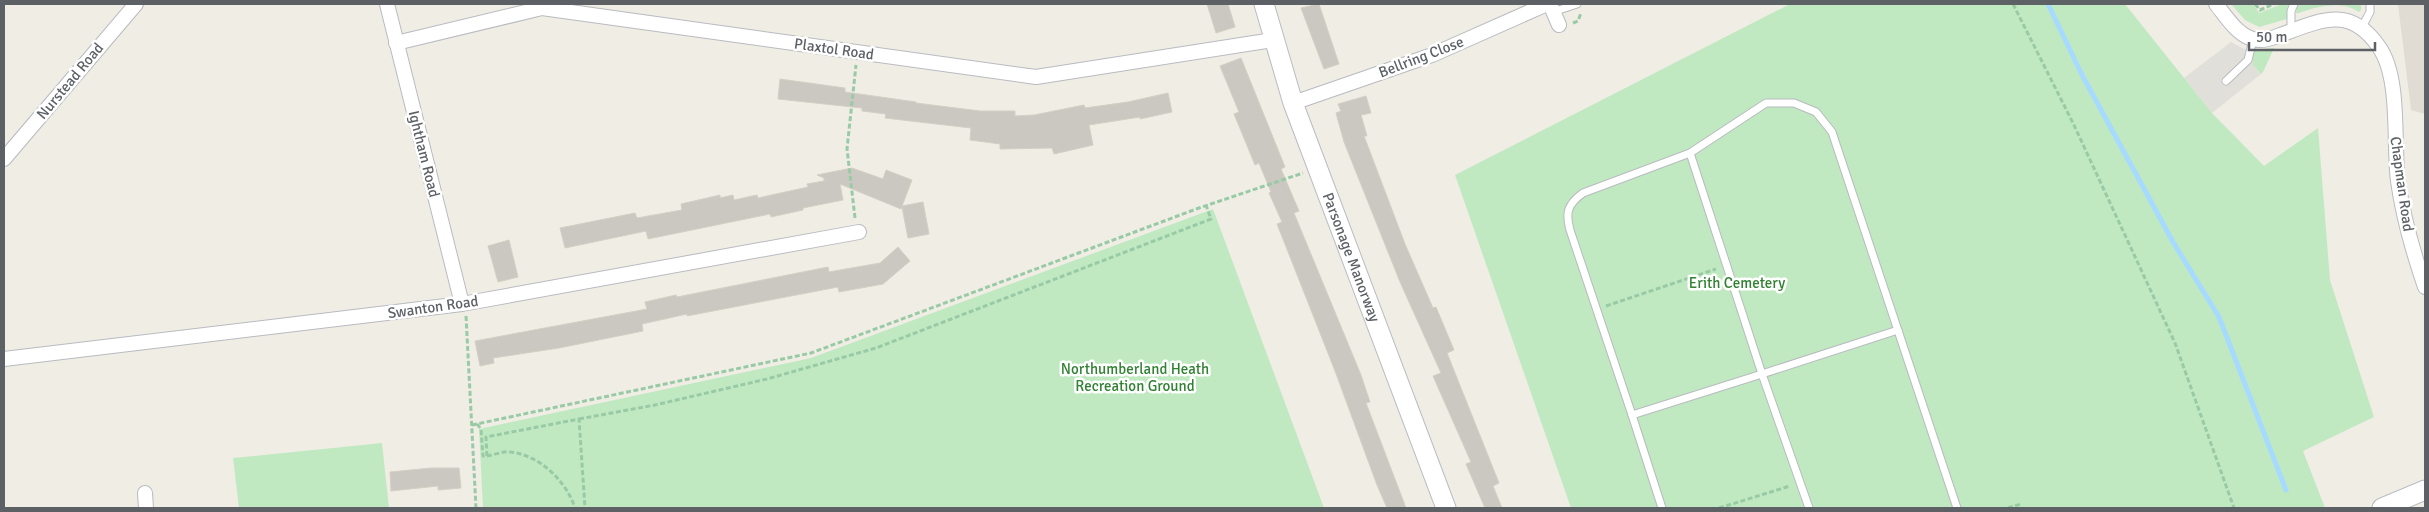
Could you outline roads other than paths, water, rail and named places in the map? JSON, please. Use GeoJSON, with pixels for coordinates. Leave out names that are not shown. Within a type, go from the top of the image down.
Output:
{"type":"FeatureCollection","features":[{"type":"Feature","properties":{"kind":"street","name":"Nurstead Road"},"geometry":{"type":"LineString","coordinates":[[4,159],[136,4]]}},
{"type":"Feature","properties":{"kind":"street","name":"Ightham Road"},"geometry":{"type":"LineString","coordinates":[[387,4],[462,304]]}},
{"type":"Feature","properties":{"kind":"street","name":"Parsonage Manorway"},"geometry":{"type":"LineString","coordinates":[[1264,4],[1293,103],[1446,508]]}},
{"type":"Feature","properties":{"kind":"street"},"geometry":{"type":"LineString","coordinates":[[2216,4],[2230,21],[2245,35],[2253,39],[2268,40],[2320,19],[2331,18],[2362,27]]}},
{"type":"Feature","properties":{"kind":"street","name":"Plaxtol Road"},"geometry":{"type":"LineString","coordinates":[[396,43],[542,8],[1036,77],[1273,40]]}},
{"type":"Feature","properties":{"kind":"street","name":"Bellring Close"},"geometry":{"type":"LineString","coordinates":[[1293,103],[1552,11]]}},
{"type":"Feature","properties":{"kind":"street","name":"Chapman Road"},"geometry":{"type":"LineString","coordinates":[[2362,27],[2380,49],[2392,79],[2396,153],[2402,204],[2409,238],[2425,287]]}},
{"type":"Feature","properties":{"kind":"street","name":"Swanton Road"},"geometry":{"type":"LineString","coordinates":[[4,358],[462,304],[859,232]]}},
{"type":"Feature","properties":{"kind":"street"},"geometry":{"type":"LineString","coordinates":[[2382,508],[2425,490]]}},
{"type":"Feature","properties":{"kind":"street"},"geometry":{"type":"LineString","coordinates":[[145,493],[146,508]]}},
{"type":"Feature","properties":{"kind":"lane"},"geometry":{"type":"LineString","coordinates":[[1552,11],[1576,4]]}},
{"type":"Feature","properties":{"kind":"lane"},"geometry":{"type":"LineString","coordinates":[[2291,31],[2291,11],[2294,4]]}},
{"type":"Feature","properties":{"kind":"lane"},"geometry":{"type":"LineString","coordinates":[[2362,27],[2370,12],[2370,4]]}},
{"type":"Feature","properties":{"kind":"lane"},"geometry":{"type":"LineString","coordinates":[[2226,81],[2248,60],[2253,39]]}},
{"type":"Feature","properties":{"kind":"lane"},"geometry":{"type":"LineString","coordinates":[[1662,508],[1566,214],[1572,201],[1583,193],[1690,153],[1766,103],[1794,103],[1816,112],[1832,132],[1957,508]]}},
{"type":"Feature","properties":{"kind":"lane"},"geometry":{"type":"LineString","coordinates":[[1690,153],[1762,374],[1809,508]]}},
{"type":"Feature","properties":{"kind":"lane"},"geometry":{"type":"LineString","coordinates":[[1632,415],[1898,330]]}},
{"type":"Feature","properties":{"kind":"waterway"},"geometry":{"type":"LineString","coordinates":[[2048,4],[2082,75],[2173,242],[2219,317],[2286,490]]}},
{"type":"Feature","properties":{"kind":"park label","name":"Erith Cemetery"},"geometry":{"type":"Point","coordinates":[1737,283]}},
{"type":"Feature","properties":{"kind":"park label","name":"Northumberland Heath Recreation Ground"},"geometry":{"type":"Point","coordinates":[1135,378]}}]}
